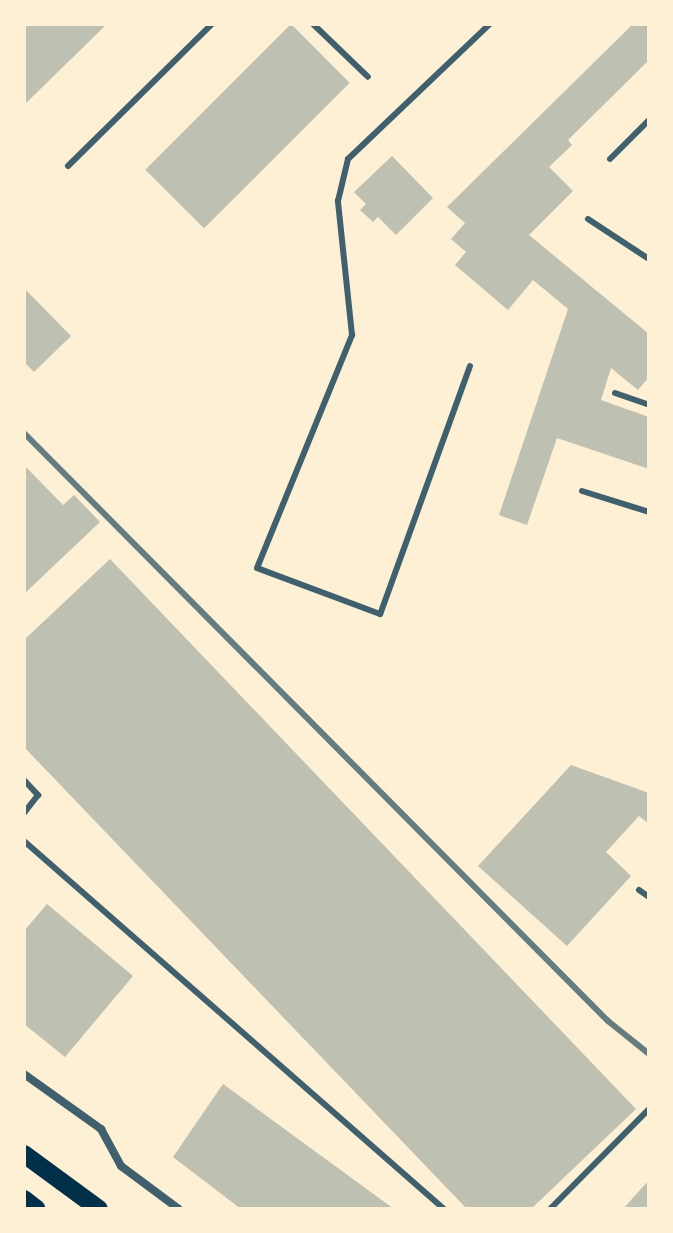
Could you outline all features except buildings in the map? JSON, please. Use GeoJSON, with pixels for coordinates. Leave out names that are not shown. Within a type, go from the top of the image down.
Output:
{"type":"FeatureCollection","features":[{"type":"Feature","properties":{"kind":"highway"},"geometry":{"type":"LineString","coordinates":[[24,1154],[99,1209]]}},
{"type":"Feature","properties":{"kind":"highway"},"geometry":{"type":"LineString","coordinates":[[24,1200],[37,1209]]}},
{"type":"Feature","properties":{"kind":"street"},"geometry":{"type":"LineString","coordinates":[[24,1074],[101,1129],[121,1166],[179,1209]]}},
{"type":"Feature","properties":{"kind":"lane"},"geometry":{"type":"LineString","coordinates":[[68,166],[212,24]]}},
{"type":"Feature","properties":{"kind":"lane"},"geometry":{"type":"LineString","coordinates":[[313,24],[368,77]]}},
{"type":"Feature","properties":{"kind":"lane"},"geometry":{"type":"LineString","coordinates":[[470,366],[380,614],[257,568],[352,335],[338,201],[348,159],[490,24]]}},
{"type":"Feature","properties":{"kind":"lane"},"geometry":{"type":"LineString","coordinates":[[610,159],[649,120]]}},
{"type":"Feature","properties":{"kind":"lane"},"geometry":{"type":"LineString","coordinates":[[588,219],[649,259]]}},
{"type":"Feature","properties":{"kind":"lane"},"geometry":{"type":"LineString","coordinates":[[615,393],[649,405]]}},
{"type":"Feature","properties":{"kind":"lane"},"geometry":{"type":"LineString","coordinates":[[582,491],[649,512]]}},
{"type":"Feature","properties":{"kind":"lane"},"geometry":{"type":"LineString","coordinates":[[24,780],[38,795],[24,813]]}},
{"type":"Feature","properties":{"kind":"lane"},"geometry":{"type":"LineString","coordinates":[[24,841],[444,1209]]}},
{"type":"Feature","properties":{"kind":"lane"},"geometry":{"type":"LineString","coordinates":[[639,890],[649,897]]}},
{"type":"Feature","properties":{"kind":"lane"},"geometry":{"type":"LineString","coordinates":[[550,1209],[649,1109]]}},
{"type":"Feature","properties":{"kind":"railway"},"geometry":{"type":"LineString","coordinates":[[24,433],[608,1021],[649,1054]]}}]}
